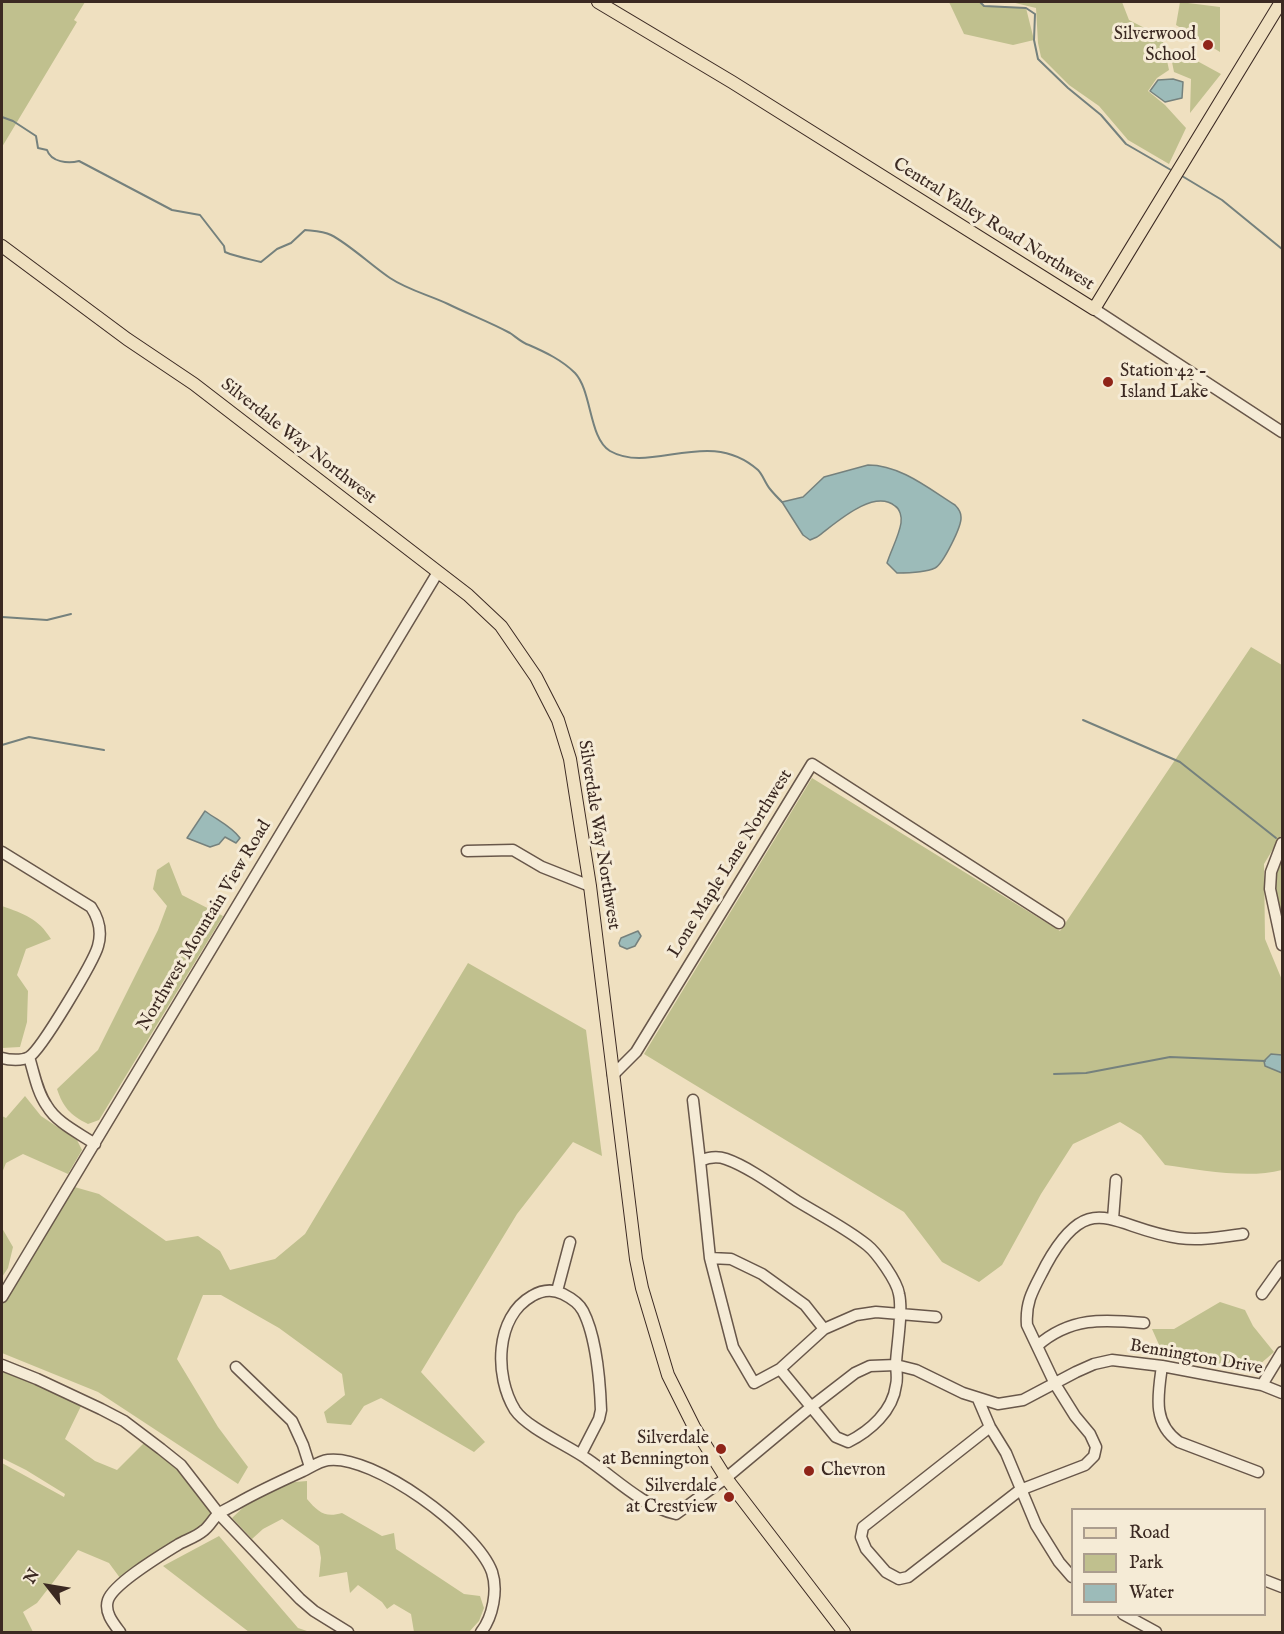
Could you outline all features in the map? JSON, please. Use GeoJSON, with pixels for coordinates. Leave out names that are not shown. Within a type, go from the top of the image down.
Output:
{"type":"FeatureCollection","features":[{"type":"Feature","properties":{"kind":"main road","name":"Central Valley Road Northwest"},"geometry":{"type":"LineString","coordinates":[[598,2],[732,82],[1094,309],[1281,2]]}},
{"type":"Feature","properties":{"kind":"main road","name":"Silverdale Way Northwest"},"geometry":{"type":"LineString","coordinates":[[2,246],[127,339],[201,390],[438,572],[501,626],[524,658],[548,698],[563,732],[570,759],[590,886],[636,1259],[645,1298],[672,1384],[694,1428],[726,1478],[844,1632]]}},
{"type":"Feature","properties":{"kind":"street"},"geometry":{"type":"LineString","coordinates":[[1094,309],[1282,432]]}},
{"type":"Feature","properties":{"kind":"street","name":"Northwest Mountain View Road"},"geometry":{"type":"LineString","coordinates":[[2,1297],[438,572]]}},
{"type":"Feature","properties":{"kind":"street","name":"Lone Maple Lane Northwest"},"geometry":{"type":"LineString","coordinates":[[613,1075],[636,1052],[812,764],[1059,923]]}},
{"type":"Feature","properties":{"kind":"street"},"geometry":{"type":"LineString","coordinates":[[1282,843],[1271,872],[1270,889],[1282,945]]}},
{"type":"Feature","properties":{"kind":"street"},"geometry":{"type":"LineString","coordinates":[[467,851],[513,850],[542,867],[590,886]]}},
{"type":"Feature","properties":{"kind":"street"},"geometry":{"type":"LineString","coordinates":[[2,852],[91,907],[100,930],[98,948],[45,1038],[29,1057],[14,1060],[2,1058]]}},
{"type":"Feature","properties":{"kind":"street"},"geometry":{"type":"LineString","coordinates":[[29,1057],[47,1108],[60,1121],[95,1144]]}},
{"type":"Feature","properties":{"kind":"street"},"geometry":{"type":"LineString","coordinates":[[693,1100],[710,1258],[733,1347],[754,1383],[780,1369],[824,1329],[856,1315],[876,1312],[936,1317]]}},
{"type":"Feature","properties":{"kind":"street"},"geometry":{"type":"LineString","coordinates":[[700,1161],[711,1157],[727,1160],[762,1178],[869,1246],[887,1270],[899,1294],[897,1383],[888,1409],[858,1437],[848,1442],[836,1437],[780,1369]]}},
{"type":"Feature","properties":{"kind":"street"},"geometry":{"type":"LineString","coordinates":[[1113,1219],[1116,1180]]}},
{"type":"Feature","properties":{"kind":"street"},"geometry":{"type":"LineString","coordinates":[[990,1427],[863,1527],[861,1537],[864,1543],[886,1572],[900,1579],[908,1577],[1020,1490],[1085,1465],[1094,1456],[1096,1447],[1090,1434],[1055,1384],[1028,1325],[1028,1299],[1055,1250],[1068,1232],[1079,1224],[1100,1217],[1113,1219],[1152,1233],[1180,1238],[1214,1238],[1243,1234]]}},
{"type":"Feature","properties":{"kind":"street"},"geometry":{"type":"LineString","coordinates":[[557,1291],[570,1242]]}},
{"type":"Feature","properties":{"kind":"street"},"geometry":{"type":"LineString","coordinates":[[710,1258],[731,1259],[762,1274],[805,1305],[824,1329]]}},
{"type":"Feature","properties":{"kind":"street"},"geometry":{"type":"LineString","coordinates":[[1262,1294],[1282,1266]]}},
{"type":"Feature","properties":{"kind":"street"},"geometry":{"type":"LineString","coordinates":[[557,1291],[571,1298],[583,1310],[590,1331],[601,1410],[599,1419],[581,1454],[536,1428],[519,1415],[503,1377],[501,1361],[505,1335],[514,1311],[524,1300],[538,1292],[557,1291]]}},
{"type":"Feature","properties":{"kind":"street"},"geometry":{"type":"LineString","coordinates":[[1037,1346],[1063,1328],[1078,1323],[1107,1320],[1144,1323]]}},
{"type":"Feature","properties":{"kind":"street"},"geometry":{"type":"LineString","coordinates":[[1262,1385],[1282,1352]]}},
{"type":"Feature","properties":{"kind":"street","name":"Bennington Drive"},"geometry":{"type":"LineString","coordinates":[[581,1454],[646,1501],[662,1510],[676,1514],[726,1478],[855,1373],[870,1366],[896,1365],[916,1370],[978,1399],[998,1404],[1023,1400],[1094,1364],[1112,1360],[1162,1366],[1262,1385],[1282,1393]]}},
{"type":"Feature","properties":{"kind":"street"},"geometry":{"type":"LineString","coordinates":[[2,1365],[37,1379],[124,1421],[180,1465],[219,1514],[300,1599],[314,1611],[348,1632]]}},
{"type":"Feature","properties":{"kind":"street"},"geometry":{"type":"LineString","coordinates":[[1162,1366],[1157,1405],[1162,1421],[1171,1436],[1179,1442],[1258,1472]]}},
{"type":"Feature","properties":{"kind":"street"},"geometry":{"type":"LineString","coordinates":[[236,1367],[292,1421],[310,1467]]}},
{"type":"Feature","properties":{"kind":"street"},"geometry":{"type":"LineString","coordinates":[[978,1399],[990,1427],[1006,1453],[1036,1525],[1059,1562],[1071,1575]]}},
{"type":"Feature","properties":{"kind":"street"},"geometry":{"type":"LineString","coordinates":[[120,1632],[107,1610],[108,1599],[123,1582],[203,1531],[219,1514],[262,1489],[327,1460],[342,1461],[357,1466],[406,1488],[447,1517],[479,1551],[492,1573],[494,1599],[490,1616],[482,1632]]}},
{"type":"Feature","properties":{"kind":"street"},"geometry":{"type":"LineString","coordinates":[[1266,1581],[1282,1587]]}},
{"type":"Feature","properties":{"kind":"street"},"geometry":{"type":"LineString","coordinates":[[1127,1616],[1156,1632]]}},
{"type":"Feature","properties":{"kind":"green space"},"geometry":{"type":"Polygon","coordinates":[[[2,2],[85,2],[74,20],[77,22],[2,147],[2,2]]]}},
{"type":"Feature","properties":{"kind":"green space"},"geometry":{"type":"Polygon","coordinates":[[[949,2],[980,2],[984,6],[1026,8],[1034,40],[1013,45],[964,34],[949,2]]]}},
{"type":"Feature","properties":{"kind":"green space"},"geometry":{"type":"Polygon","coordinates":[[[1011,2],[1122,2],[1129,20],[1162,37],[1169,70],[1157,78],[1148,91],[1165,105],[1186,128],[1169,164],[1128,140],[1099,106],[1069,85],[1041,57],[1036,8],[1011,2]]]}},
{"type":"Feature","properties":{"kind":"green space"},"geometry":{"type":"Polygon","coordinates":[[[1180,2],[1220,7],[1220,52],[1176,25],[1180,2]]]}},
{"type":"Feature","properties":{"kind":"green space"},"geometry":{"type":"Polygon","coordinates":[[[1177,50],[1221,74],[1190,113],[1191,79],[1174,72],[1171,57],[1177,50]]]}},
{"type":"Feature","properties":{"kind":"green space"},"geometry":{"type":"Polygon","coordinates":[[[1251,647],[1282,665],[1282,834],[1264,864],[1265,939],[1282,980],[1282,1170],[1239,1174],[1165,1165],[1141,1135],[1120,1122],[1073,1144],[1041,1194],[1002,1265],[979,1282],[942,1262],[904,1212],[644,1054],[812,778],[1060,931],[1251,647]]]}},
{"type":"Feature","properties":{"kind":"green space"},"geometry":{"type":"Polygon","coordinates":[[[1282,843],[1282,945],[1271,872],[1282,843]]]}},
{"type":"Feature","properties":{"kind":"green space"},"geometry":{"type":"Polygon","coordinates":[[[169,862],[182,895],[223,916],[99,1120],[88,1124],[68,1110],[57,1089],[98,1050],[158,930],[167,906],[153,889],[157,870],[169,862]]]}},
{"type":"Feature","properties":{"kind":"green space"},"geometry":{"type":"Polygon","coordinates":[[[2,906],[36,921],[51,939],[26,949],[17,975],[28,991],[27,1022],[20,1047],[2,1048],[2,906]]]}},
{"type":"Feature","properties":{"kind":"green space"},"geometry":{"type":"Polygon","coordinates":[[[468,963],[586,1030],[602,1156],[573,1142],[517,1214],[421,1372],[485,1442],[474,1452],[381,1398],[364,1406],[351,1425],[327,1423],[324,1412],[345,1395],[342,1374],[279,1328],[221,1295],[203,1295],[177,1359],[218,1427],[248,1467],[238,1484],[98,1392],[2,1353],[2,1298],[71,1186],[99,1194],[166,1241],[198,1236],[220,1251],[230,1270],[275,1259],[305,1234],[468,963]]]}},
{"type":"Feature","properties":{"kind":"green space"},"geometry":{"type":"Polygon","coordinates":[[[25,1096],[41,1116],[77,1140],[82,1150],[68,1174],[23,1154],[6,1163],[2,1173],[2,1116],[6,1118],[25,1096]]]}},
{"type":"Feature","properties":{"kind":"green space"},"geometry":{"type":"Polygon","coordinates":[[[2,1228],[13,1247],[8,1268],[2,1277],[2,1228]]]}},
{"type":"Feature","properties":{"kind":"green space"},"geometry":{"type":"Polygon","coordinates":[[[1220,1302],[1245,1310],[1253,1326],[1274,1352],[1251,1372],[1164,1356],[1152,1329],[1174,1329],[1220,1302]]]}},
{"type":"Feature","properties":{"kind":"green space"},"geometry":{"type":"Polygon","coordinates":[[[2,1366],[82,1404],[65,1439],[95,1461],[117,1470],[148,1439],[181,1465],[219,1514],[123,1582],[109,1563],[78,1550],[37,1603],[23,1612],[33,1632],[2,1632],[2,1463],[64,1497],[65,1494],[2,1458],[2,1366]]]}},
{"type":"Feature","properties":{"kind":"green space"},"geometry":{"type":"Polygon","coordinates":[[[307,1481],[307,1499],[318,1510],[331,1515],[342,1513],[382,1536],[394,1533],[396,1549],[464,1594],[480,1596],[484,1608],[479,1621],[469,1632],[414,1632],[411,1614],[394,1604],[387,1609],[382,1602],[358,1585],[350,1593],[347,1572],[319,1577],[321,1558],[319,1546],[282,1519],[263,1529],[252,1539],[232,1518],[251,1500],[283,1483],[307,1481]]]}},
{"type":"Feature","properties":{"kind":"green space"},"geometry":{"type":"Polygon","coordinates":[[[219,1536],[298,1628],[310,1632],[249,1632],[163,1566],[219,1536]]]}},
{"type":"Feature","properties":{"kind":"water"},"geometry":{"type":"Polygon","coordinates":[[[1173,79],[1183,82],[1182,98],[1165,102],[1150,91],[1158,80],[1173,79]]]}},
{"type":"Feature","properties":{"kind":"water"},"geometry":{"type":"Polygon","coordinates":[[[868,465],[902,473],[924,485],[958,509],[961,517],[955,536],[935,568],[921,572],[897,573],[887,563],[899,533],[901,521],[898,509],[886,502],[876,501],[865,504],[810,540],[803,535],[782,502],[803,497],[824,477],[868,465]]]}},
{"type":"Feature","properties":{"kind":"water"},"geometry":{"type":"Polygon","coordinates":[[[205,811],[240,838],[236,843],[225,837],[219,844],[210,847],[187,838],[205,811]]]}},
{"type":"Feature","properties":{"kind":"water"},"geometry":{"type":"Polygon","coordinates":[[[638,931],[641,936],[635,946],[627,949],[620,946],[621,938],[638,931]]]}},
{"type":"Feature","properties":{"kind":"water"},"geometry":{"type":"Polygon","coordinates":[[[1271,1054],[1282,1055],[1282,1073],[1265,1066],[1264,1061],[1271,1054]]]}},
{"type":"Feature","properties":{"kind":"waterway"},"geometry":{"type":"LineString","coordinates":[[980,2],[984,6],[1026,8],[1035,14],[1034,40],[1038,59],[1101,115],[1126,144],[1171,170]]}},
{"type":"Feature","properties":{"kind":"waterway"},"geometry":{"type":"LineString","coordinates":[[2,117],[13,121],[36,136],[38,148],[47,150],[56,160],[79,161],[172,210],[200,215],[224,246],[225,252],[230,254],[261,262],[277,249],[291,243],[305,230],[331,235],[397,282],[502,329],[565,364],[581,381],[598,436],[610,451],[626,457],[644,458],[700,451],[720,452],[739,458],[758,470],[782,502]]}},
{"type":"Feature","properties":{"kind":"waterway"},"geometry":{"type":"LineString","coordinates":[[1182,176],[1222,200],[1282,249]]}},
{"type":"Feature","properties":{"kind":"waterway"},"geometry":{"type":"LineString","coordinates":[[2,617],[47,620],[71,614]]}},
{"type":"Feature","properties":{"kind":"waterway"},"geometry":{"type":"LineString","coordinates":[[1083,720],[1180,762],[1276,838]]}},
{"type":"Feature","properties":{"kind":"waterway"},"geometry":{"type":"LineString","coordinates":[[2,745],[29,737],[104,750]]}},
{"type":"Feature","properties":{"kind":"waterway"},"geometry":{"type":"LineString","coordinates":[[1054,1074],[1086,1073],[1170,1057],[1265,1061]]}},
{"type":"Feature","properties":{"kind":"place","name":"Silverwood School"},"geometry":{"type":"Point","coordinates":[1208,45]}},
{"type":"Feature","properties":{"kind":"place","name":"Station 42 - Island Lake"},"geometry":{"type":"Point","coordinates":[1108,382]}},
{"type":"Feature","properties":{"kind":"place","name":"Silverdale at Bennington"},"geometry":{"type":"Point","coordinates":[721,1449]}},
{"type":"Feature","properties":{"kind":"place","name":"Chevron"},"geometry":{"type":"Point","coordinates":[809,1471]}},
{"type":"Feature","properties":{"kind":"place","name":"Silverdale at Crestview"},"geometry":{"type":"Point","coordinates":[729,1497]}}]}
